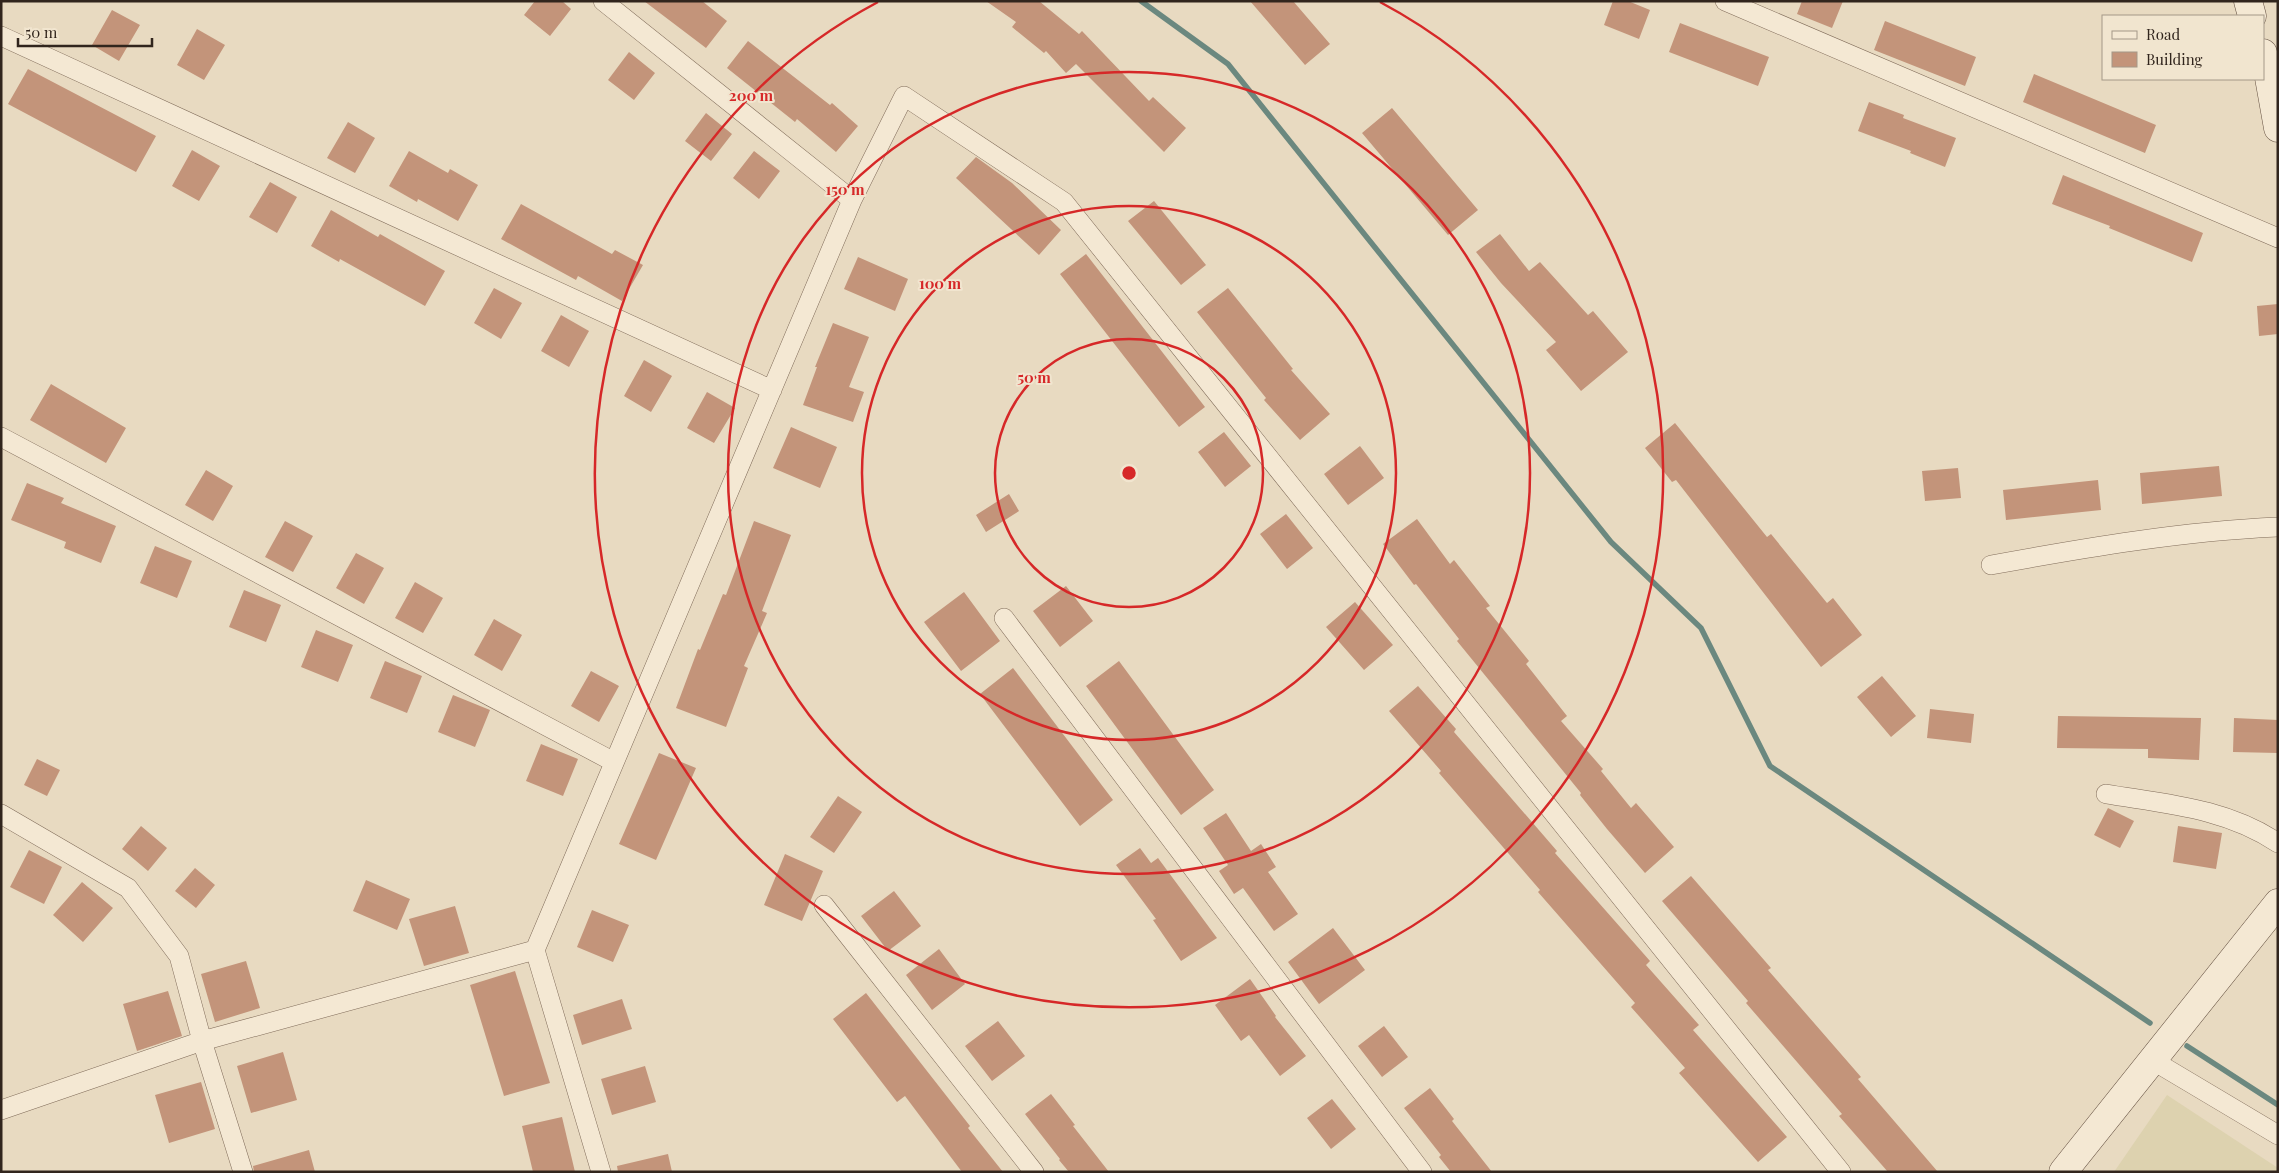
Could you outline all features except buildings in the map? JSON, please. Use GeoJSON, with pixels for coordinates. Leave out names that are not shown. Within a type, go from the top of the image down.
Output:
{"type":"FeatureCollection","features":[{"type":"Feature","properties":{"kind":"street"},"geometry":{"type":"LineString","coordinates":[[603,1],[852,200]]}},
{"type":"Feature","properties":{"kind":"street"},"geometry":{"type":"LineString","coordinates":[[1725,1],[2278,238]]}},
{"type":"Feature","properties":{"kind":"street"},"geometry":{"type":"LineString","coordinates":[[2248,1],[2252,15]]}},
{"type":"Feature","properties":{"kind":"street"},"geometry":{"type":"LineString","coordinates":[[1,36],[772,390]]}},
{"type":"Feature","properties":{"kind":"street"},"geometry":{"type":"LineString","coordinates":[[2264,57],[2278,128]]}},
{"type":"Feature","properties":{"kind":"street"},"geometry":{"type":"LineString","coordinates":[[601,1172],[535,950],[852,200],[904,96],[1064,202],[1841,1172]]}},
{"type":"Feature","properties":{"kind":"street"},"geometry":{"type":"LineString","coordinates":[[1,437],[614,762]]}},
{"type":"Feature","properties":{"kind":"street"},"geometry":{"type":"LineString","coordinates":[[1991,565],[2065,552],[2241,528],[2278,527]]}},
{"type":"Feature","properties":{"kind":"street"},"geometry":{"type":"LineString","coordinates":[[1004,618],[1422,1172]]}},
{"type":"Feature","properties":{"kind":"street"},"geometry":{"type":"LineString","coordinates":[[2106,794],[2212,812],[2258,829],[2278,843]]}},
{"type":"Feature","properties":{"kind":"street"},"geometry":{"type":"LineString","coordinates":[[1,814],[128,888],[179,956],[202,1041],[243,1172]]}},
{"type":"Feature","properties":{"kind":"street"},"geometry":{"type":"LineString","coordinates":[[2063,1172],[2278,903]]}},
{"type":"Feature","properties":{"kind":"street"},"geometry":{"type":"LineString","coordinates":[[824,905],[1034,1172]]}},
{"type":"Feature","properties":{"kind":"street"},"geometry":{"type":"LineString","coordinates":[[1,1110],[202,1041],[535,950]]}},
{"type":"Feature","properties":{"kind":"street"},"geometry":{"type":"LineString","coordinates":[[2152,1060],[2278,1135]]}},
{"type":"Feature","properties":{"kind":"shaded area"},"geometry":{"type":"Polygon","coordinates":[[[2167,1095],[2278,1168],[2278,1172],[2114,1172],[2167,1095]]]}},
{"type":"Feature","properties":{"kind":"waterway"},"geometry":{"type":"LineString","coordinates":[[1141,1],[1228,64],[1611,542],[1701,628],[1770,766],[2150,1023]]}},
{"type":"Feature","properties":{"kind":"waterway"},"geometry":{"type":"LineString","coordinates":[[2187,1046],[2278,1105]]}}]}
